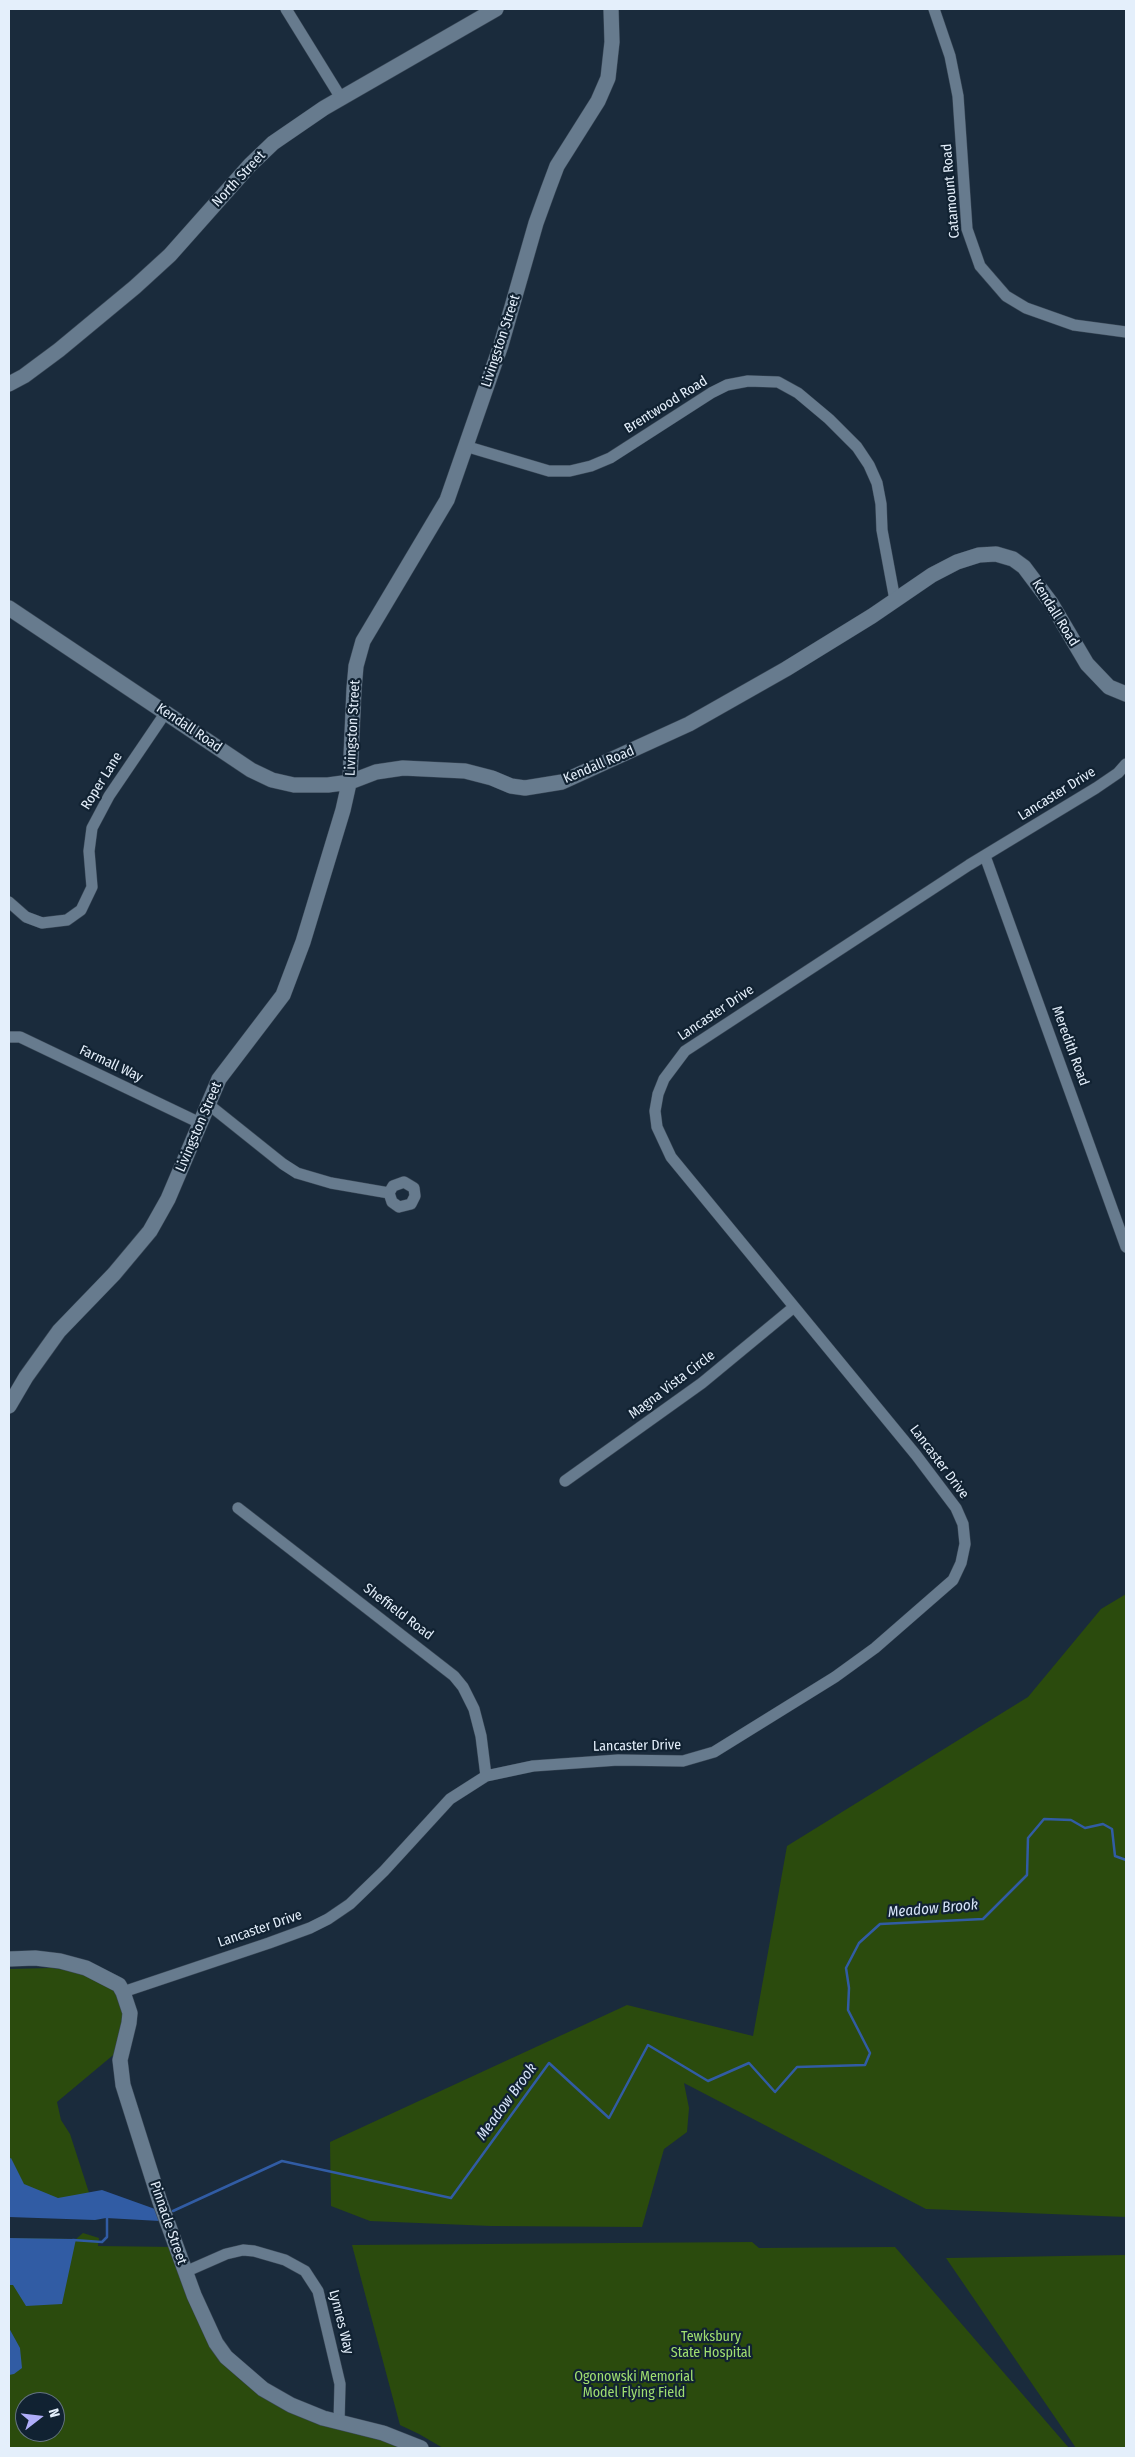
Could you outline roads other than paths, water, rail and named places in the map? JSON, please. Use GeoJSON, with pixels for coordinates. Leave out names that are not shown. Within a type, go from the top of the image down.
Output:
{"type":"FeatureCollection","features":[{"type":"Feature","properties":{"kind":"street"},"geometry":{"type":"LineString","coordinates":[[286,9],[341,98]]}},
{"type":"Feature","properties":{"kind":"street","name":"North Street"},"geometry":{"type":"LineString","coordinates":[[9,384],[24,376],[59,350],[135,287],[170,255],[250,165],[273,143],[295,126],[496,9]]}},
{"type":"Feature","properties":{"kind":"street","name":"Livingston Street"},"geometry":{"type":"LineString","coordinates":[[9,1406],[26,1377],[59,1330],[114,1274],[150,1231],[168,1199],[220,1079],[283,995],[305,934],[350,782],[356,666],[363,641],[447,500],[501,345],[536,223],[557,166],[598,101],[608,78],[612,42],[611,9]]}},
{"type":"Feature","properties":{"kind":"street","name":"Catamount Road"},"geometry":{"type":"LineString","coordinates":[[934,9],[950,56],[958,96],[967,229],[980,266],[1006,296],[1026,308],[1074,325],[1126,332]]}},
{"type":"Feature","properties":{"kind":"street","name":"Brentwood Road"},"geometry":{"type":"LineString","coordinates":[[465,446],[549,471],[570,471],[591,466],[610,458],[712,393],[728,385],[748,381],[778,382],[798,394],[829,419],[857,447],[869,465],[880,497],[882,530],[895,600]]}},
{"type":"Feature","properties":{"kind":"street","name":"Kendall Road"},"geometry":{"type":"LineString","coordinates":[[9,608],[251,770],[272,780],[294,785],[350,782],[376,772],[403,768],[465,771],[492,778],[510,786],[525,788],[562,782],[704,716],[786,669],[895,600],[932,574],[957,562],[979,555],[996,554],[1012,558],[1024,567],[1037,582],[1087,664],[1109,687],[1126,694]]}},
{"type":"Feature","properties":{"kind":"street","name":"Roper Lane"},"geometry":{"type":"LineString","coordinates":[[9,902],[26,916],[42,923],[59,922],[81,910],[92,887],[89,851],[92,828],[109,796],[166,712]]}},
{"type":"Feature","properties":{"kind":"street","name":"Lancaster Drive"},"geometry":{"type":"LineString","coordinates":[[123,1992],[286,1937],[328,1919],[350,1904],[384,1871],[450,1800],[486,1776],[533,1766],[618,1760],[683,1761],[714,1752],[835,1677],[876,1648],[953,1580],[961,1563],[964,1544],[963,1524],[956,1508],[916,1455],[671,1157],[658,1127],[655,1112],[658,1094],[664,1079],[685,1051],[985,856],[1096,788],[1118,773],[1126,764]]}},
{"type":"Feature","properties":{"kind":"street","name":"Meredith Road"},"geometry":{"type":"LineString","coordinates":[[985,856],[1126,1247]]}},
{"type":"Feature","properties":{"kind":"street","name":"Farmall Way"},"geometry":{"type":"LineString","coordinates":[[9,1037],[20,1037],[200,1123]]}},
{"type":"Feature","properties":{"kind":"street"},"geometry":{"type":"LineString","coordinates":[[208,1104],[297,1173],[331,1183],[390,1193]]}},
{"type":"Feature","properties":{"kind":"street","name":"Magna Vista Circle"},"geometry":{"type":"LineString","coordinates":[[565,1481],[702,1383],[794,1307]]}},
{"type":"Feature","properties":{"kind":"street","name":"Sheffield Road"},"geometry":{"type":"LineString","coordinates":[[238,1508],[454,1676],[463,1687],[474,1709],[481,1736],[486,1776]]}},
{"type":"Feature","properties":{"kind":"street"},"geometry":{"type":"LineString","coordinates":[[9,1959],[52,1960],[86,1968],[119,1985],[123,1992]]}},
{"type":"Feature","properties":{"kind":"street","name":"Pinnacle Street"},"geometry":{"type":"LineString","coordinates":[[123,1992],[130,2013],[120,2060],[123,2085],[160,2202],[185,2272],[216,2343],[243,2373],[263,2389],[291,2405],[339,2422],[383,2433],[421,2448]]}},
{"type":"Feature","properties":{"kind":"street","name":"Lynnes Way"},"geometry":{"type":"LineString","coordinates":[[185,2272],[226,2254],[243,2250],[254,2251],[285,2260],[305,2272],[318,2291],[340,2384],[339,2422]]}},
{"type":"Feature","properties":{"kind":"water"},"geometry":{"type":"Polygon","coordinates":[[[11,2158],[24,2184],[58,2198],[102,2190],[155,2209],[160,2221],[106,2218],[95,2220],[9,2217],[9,2159],[11,2158]]]}},
{"type":"Feature","properties":{"kind":"water"},"geometry":{"type":"Polygon","coordinates":[[[9,2238],[76,2239],[62,2304],[26,2306],[13,2285],[9,2285],[9,2238]]]}},
{"type":"Feature","properties":{"kind":"water"},"geometry":{"type":"Polygon","coordinates":[[[9,2328],[20,2348],[22,2368],[9,2375],[9,2328]]]}},
{"type":"Feature","properties":{"kind":"waterway","name":"Meadow Brook"},"geometry":{"type":"LineString","coordinates":[[173,2211],[282,2161],[451,2198],[549,2063],[609,2118],[648,2045],[708,2081],[749,2063],[775,2092],[797,2067],[865,2065],[870,2053],[848,2010],[849,1988],[846,1968],[859,1943],[880,1924],[983,1919],[1027,1875],[1028,1838],[1044,1819],[1071,1820],[1085,1828],[1103,1824],[1112,1829],[1115,1856],[1126,1860]]}},
{"type":"Feature","properties":{"kind":"waterway","name":"Meadow Brook"},"geometry":{"type":"LineString","coordinates":[[73,2240],[102,2242],[107,2237],[107,2215]]}},
{"type":"Feature","properties":{"kind":"park label","name":"Tewksbury State Hospital"},"geometry":{"type":"Point","coordinates":[711,2346]}},
{"type":"Feature","properties":{"kind":"park label","name":"Ogonowski Memorial Model Flying Field"},"geometry":{"type":"Point","coordinates":[634,2386]}}]}
